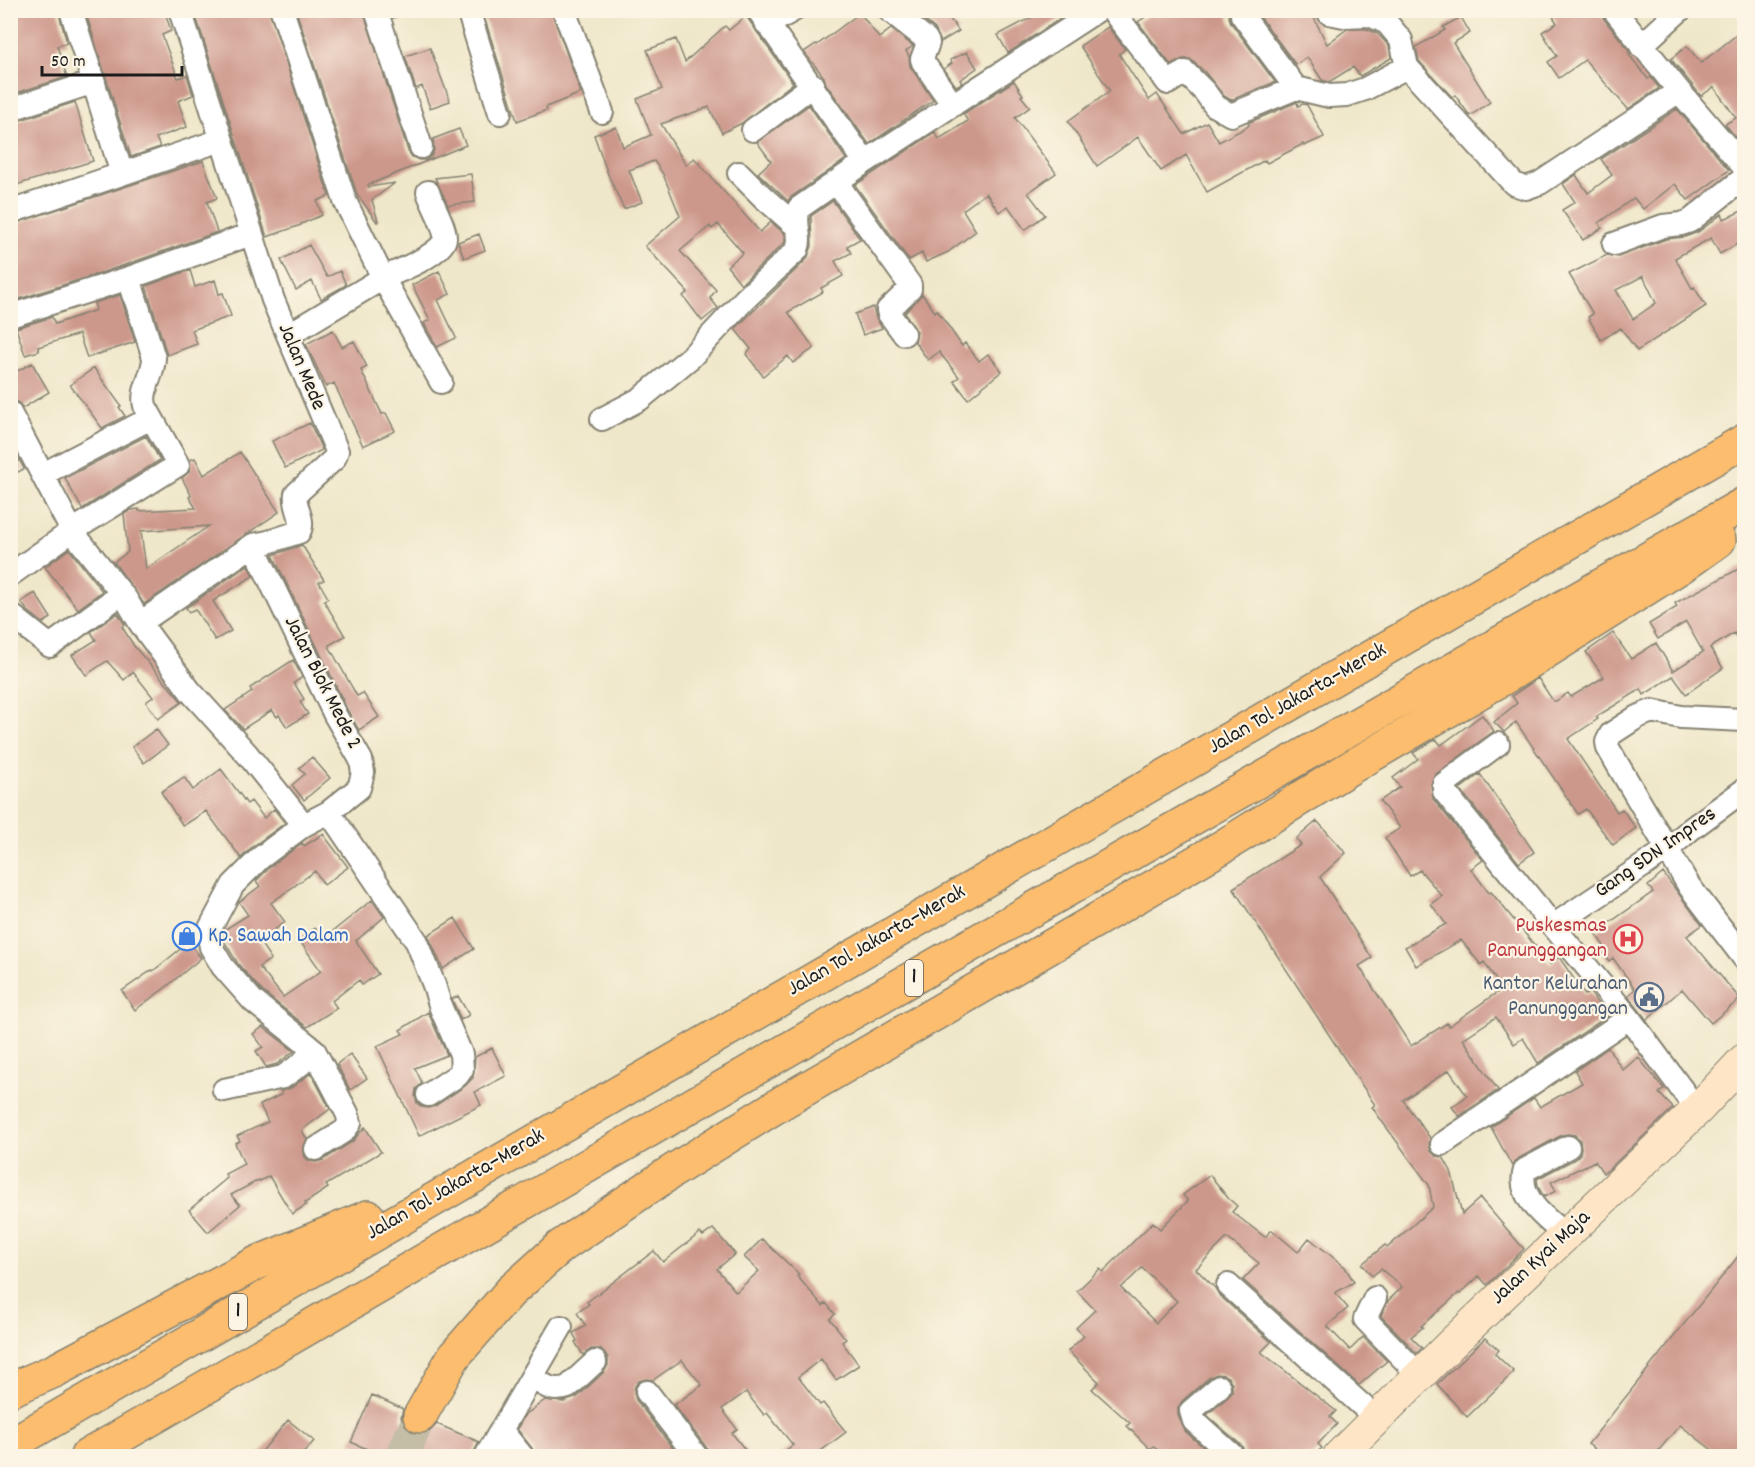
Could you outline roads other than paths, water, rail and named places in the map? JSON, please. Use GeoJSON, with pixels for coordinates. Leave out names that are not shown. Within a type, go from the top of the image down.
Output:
{"type":"FeatureCollection","features":[{"type":"Feature","properties":{"kind":"highway","name":"Jalan Tol Jakarta–Merak"},"geometry":{"type":"LineString","coordinates":[[10,1444],[1744,441]]}},
{"type":"Feature","properties":{"kind":"highway","name":"1"},"geometry":{"type":"LineString","coordinates":[[87,1456],[832,1024],[1744,504]]}},
{"type":"Feature","properties":{"kind":"highway"},"geometry":{"type":"LineString","coordinates":[[420,1416],[454,1356],[510,1292],[560,1247],[678,1168],[783,1102],[1071,937],[1353,766],[1512,673],[1688,562],[1744,521]]}},
{"type":"Feature","properties":{"kind":"highway"},"geometry":{"type":"LineString","coordinates":[[10,1390],[54,1371],[257,1263],[338,1228],[465,1180]]}},
{"type":"Feature","properties":{"kind":"main road","name":"Jalan Kyai Maja"},"geometry":{"type":"LineString","coordinates":[[1339,1456],[1419,1375],[1697,1110],[1744,1060]]}},
{"type":"Feature","properties":{"kind":"street"},"geometry":{"type":"LineString","coordinates":[[71,10],[123,174]]}},
{"type":"Feature","properties":{"kind":"street","name":"Jalan Mede"},"geometry":{"type":"LineString","coordinates":[[140,623],[253,545],[268,543],[299,532],[302,522],[294,499],[296,494],[334,459],[337,451],[273,300],[180,10]]}},
{"type":"Feature","properties":{"kind":"street"},"geometry":{"type":"LineString","coordinates":[[282,10],[345,201],[383,278],[441,382]]}},
{"type":"Feature","properties":{"kind":"street"},"geometry":{"type":"LineString","coordinates":[[376,10],[421,147]]}},
{"type":"Feature","properties":{"kind":"street"},"geometry":{"type":"LineString","coordinates":[[468,10],[500,113]]}},
{"type":"Feature","properties":{"kind":"street"},"geometry":{"type":"LineString","coordinates":[[564,10],[602,112]]}},
{"type":"Feature","properties":{"kind":"street"},"geometry":{"type":"LineString","coordinates":[[794,10],[763,18],[865,162]]}},
{"type":"Feature","properties":{"kind":"street"},"geometry":{"type":"LineString","coordinates":[[890,10],[926,39],[928,43],[922,59],[953,105]]}},
{"type":"Feature","properties":{"kind":"street"},"geometry":{"type":"LineString","coordinates":[[602,419],[640,399],[692,357],[745,299],[797,250],[800,240],[796,216],[799,208],[865,162],[1098,10]]}},
{"type":"Feature","properties":{"kind":"street"},"geometry":{"type":"LineString","coordinates":[[1112,10],[1168,83],[1185,72],[1215,106],[1231,115],[1296,88],[1329,96],[1347,95],[1365,89],[1407,67]]}},
{"type":"Feature","properties":{"kind":"street"},"geometry":{"type":"LineString","coordinates":[[1614,10],[1678,91],[1744,167]]}},
{"type":"Feature","properties":{"kind":"street"},"geometry":{"type":"LineString","coordinates":[[1641,46],[1680,10]]}},
{"type":"Feature","properties":{"kind":"street"},"geometry":{"type":"LineString","coordinates":[[1329,13],[1344,16],[1370,15],[1387,24],[1401,40],[1405,49],[1407,67],[1514,183],[1526,188],[1540,183],[1678,91]]}},
{"type":"Feature","properties":{"kind":"street"},"geometry":{"type":"LineString","coordinates":[[1242,15],[1296,88]]}},
{"type":"Feature","properties":{"kind":"street"},"geometry":{"type":"LineString","coordinates":[[10,106],[17,106],[94,82]]}},
{"type":"Feature","properties":{"kind":"street"},"geometry":{"type":"LineString","coordinates":[[753,130],[813,86]]}},
{"type":"Feature","properties":{"kind":"street"},"geometry":{"type":"LineString","coordinates":[[10,212],[221,140]]}},
{"type":"Feature","properties":{"kind":"street"},"geometry":{"type":"LineString","coordinates":[[739,173],[796,226]]}},
{"type":"Feature","properties":{"kind":"street"},"geometry":{"type":"LineString","coordinates":[[1614,244],[1663,226],[1690,221],[1744,178]]}},
{"type":"Feature","properties":{"kind":"street"},"geometry":{"type":"LineString","coordinates":[[836,182],[910,285],[910,290],[888,310],[904,334]]}},
{"type":"Feature","properties":{"kind":"street"},"geometry":{"type":"LineString","coordinates":[[288,334],[383,278],[434,253],[444,244],[445,236],[428,192]]}},
{"type":"Feature","properties":{"kind":"street"},"geometry":{"type":"LineString","coordinates":[[10,316],[129,278],[251,234]]}},
{"type":"Feature","properties":{"kind":"street"},"geometry":{"type":"LineString","coordinates":[[10,575],[72,531],[178,465],[151,418],[143,398],[154,371],[154,358],[129,278]]}},
{"type":"Feature","properties":{"kind":"street"},"geometry":{"type":"LineString","coordinates":[[10,413],[72,531],[190,691],[248,755],[303,825]]}},
{"type":"Feature","properties":{"kind":"street"},"geometry":{"type":"LineString","coordinates":[[43,474],[151,418]]}},
{"type":"Feature","properties":{"kind":"street","name":"Jalan Blok Mede 2"},"geometry":{"type":"LineString","coordinates":[[253,545],[335,716],[361,760],[363,773],[359,788],[329,812],[303,825],[260,858],[233,885],[208,932],[211,947],[223,967],[253,1001],[314,1050]]}},
{"type":"Feature","properties":{"kind":"street"},"geometry":{"type":"LineString","coordinates":[[10,614],[50,646],[120,594]]}},
{"type":"Feature","properties":{"kind":"street"},"geometry":{"type":"LineString","coordinates":[[1744,720],[1681,717],[1652,711],[1637,717],[1608,737],[1608,748],[1689,886],[1744,958]]}},
{"type":"Feature","properties":{"kind":"street"},"geometry":{"type":"LineString","coordinates":[[1498,744],[1444,784],[1444,791],[1629,1018],[1697,1110]]}},
{"type":"Feature","properties":{"kind":"street","name":"Gang SDN Impres"},"geometry":{"type":"LineString","coordinates":[[1552,926],[1668,849],[1744,790]]}},
{"type":"Feature","properties":{"kind":"street"},"geometry":{"type":"LineString","coordinates":[[329,812],[417,942],[461,1054],[462,1069],[458,1075],[428,1095]]}},
{"type":"Feature","properties":{"kind":"street"},"geometry":{"type":"LineString","coordinates":[[1442,1144],[1629,1018]]}},
{"type":"Feature","properties":{"kind":"street"},"geometry":{"type":"LineString","coordinates":[[224,1090],[282,1077],[301,1064],[314,1050],[350,1123],[344,1131],[316,1149]]}},
{"type":"Feature","properties":{"kind":"street"},"geometry":{"type":"LineString","coordinates":[[1566,1235],[1540,1214],[1524,1188],[1523,1179],[1526,1170],[1568,1147]]}},
{"type":"Feature","properties":{"kind":"street"},"geometry":{"type":"LineString","coordinates":[[1228,1285],[1376,1418]]}},
{"type":"Feature","properties":{"kind":"street"},"geometry":{"type":"LineString","coordinates":[[1375,1298],[1365,1319],[1419,1375]]}},
{"type":"Feature","properties":{"kind":"street"},"geometry":{"type":"LineString","coordinates":[[486,1456],[561,1327]]}},
{"type":"Feature","properties":{"kind":"street"},"geometry":{"type":"LineString","coordinates":[[531,1377],[551,1390],[562,1389],[594,1362]]}},
{"type":"Feature","properties":{"kind":"street"},"geometry":{"type":"LineString","coordinates":[[1219,1387],[1191,1411],[1191,1415],[1194,1421],[1233,1456]]}},
{"type":"Feature","properties":{"kind":"street"},"geometry":{"type":"LineString","coordinates":[[647,1392],[696,1456]]}},
{"type":"Feature","properties":{"kind":"street"},"geometry":{"type":"LineString","coordinates":[[501,1430],[522,1456]]}},
{"type":"Feature","properties":{"kind":"tunnel"},"geometry":{"type":"LineString","coordinates":[[402,1456],[420,1416]]}},
{"type":"Feature","properties":{"kind":"place","name":"Kp. Sawah Dalam"},"geometry":{"type":"Point","coordinates":[187,936]}},
{"type":"Feature","properties":{"kind":"place","name":"Puskesmas Panunggangan"},"geometry":{"type":"Point","coordinates":[1628,939]}},
{"type":"Feature","properties":{"kind":"place","name":"Kantor Kelurahan Panunggangan"},"geometry":{"type":"Point","coordinates":[1649,997]}}]}
